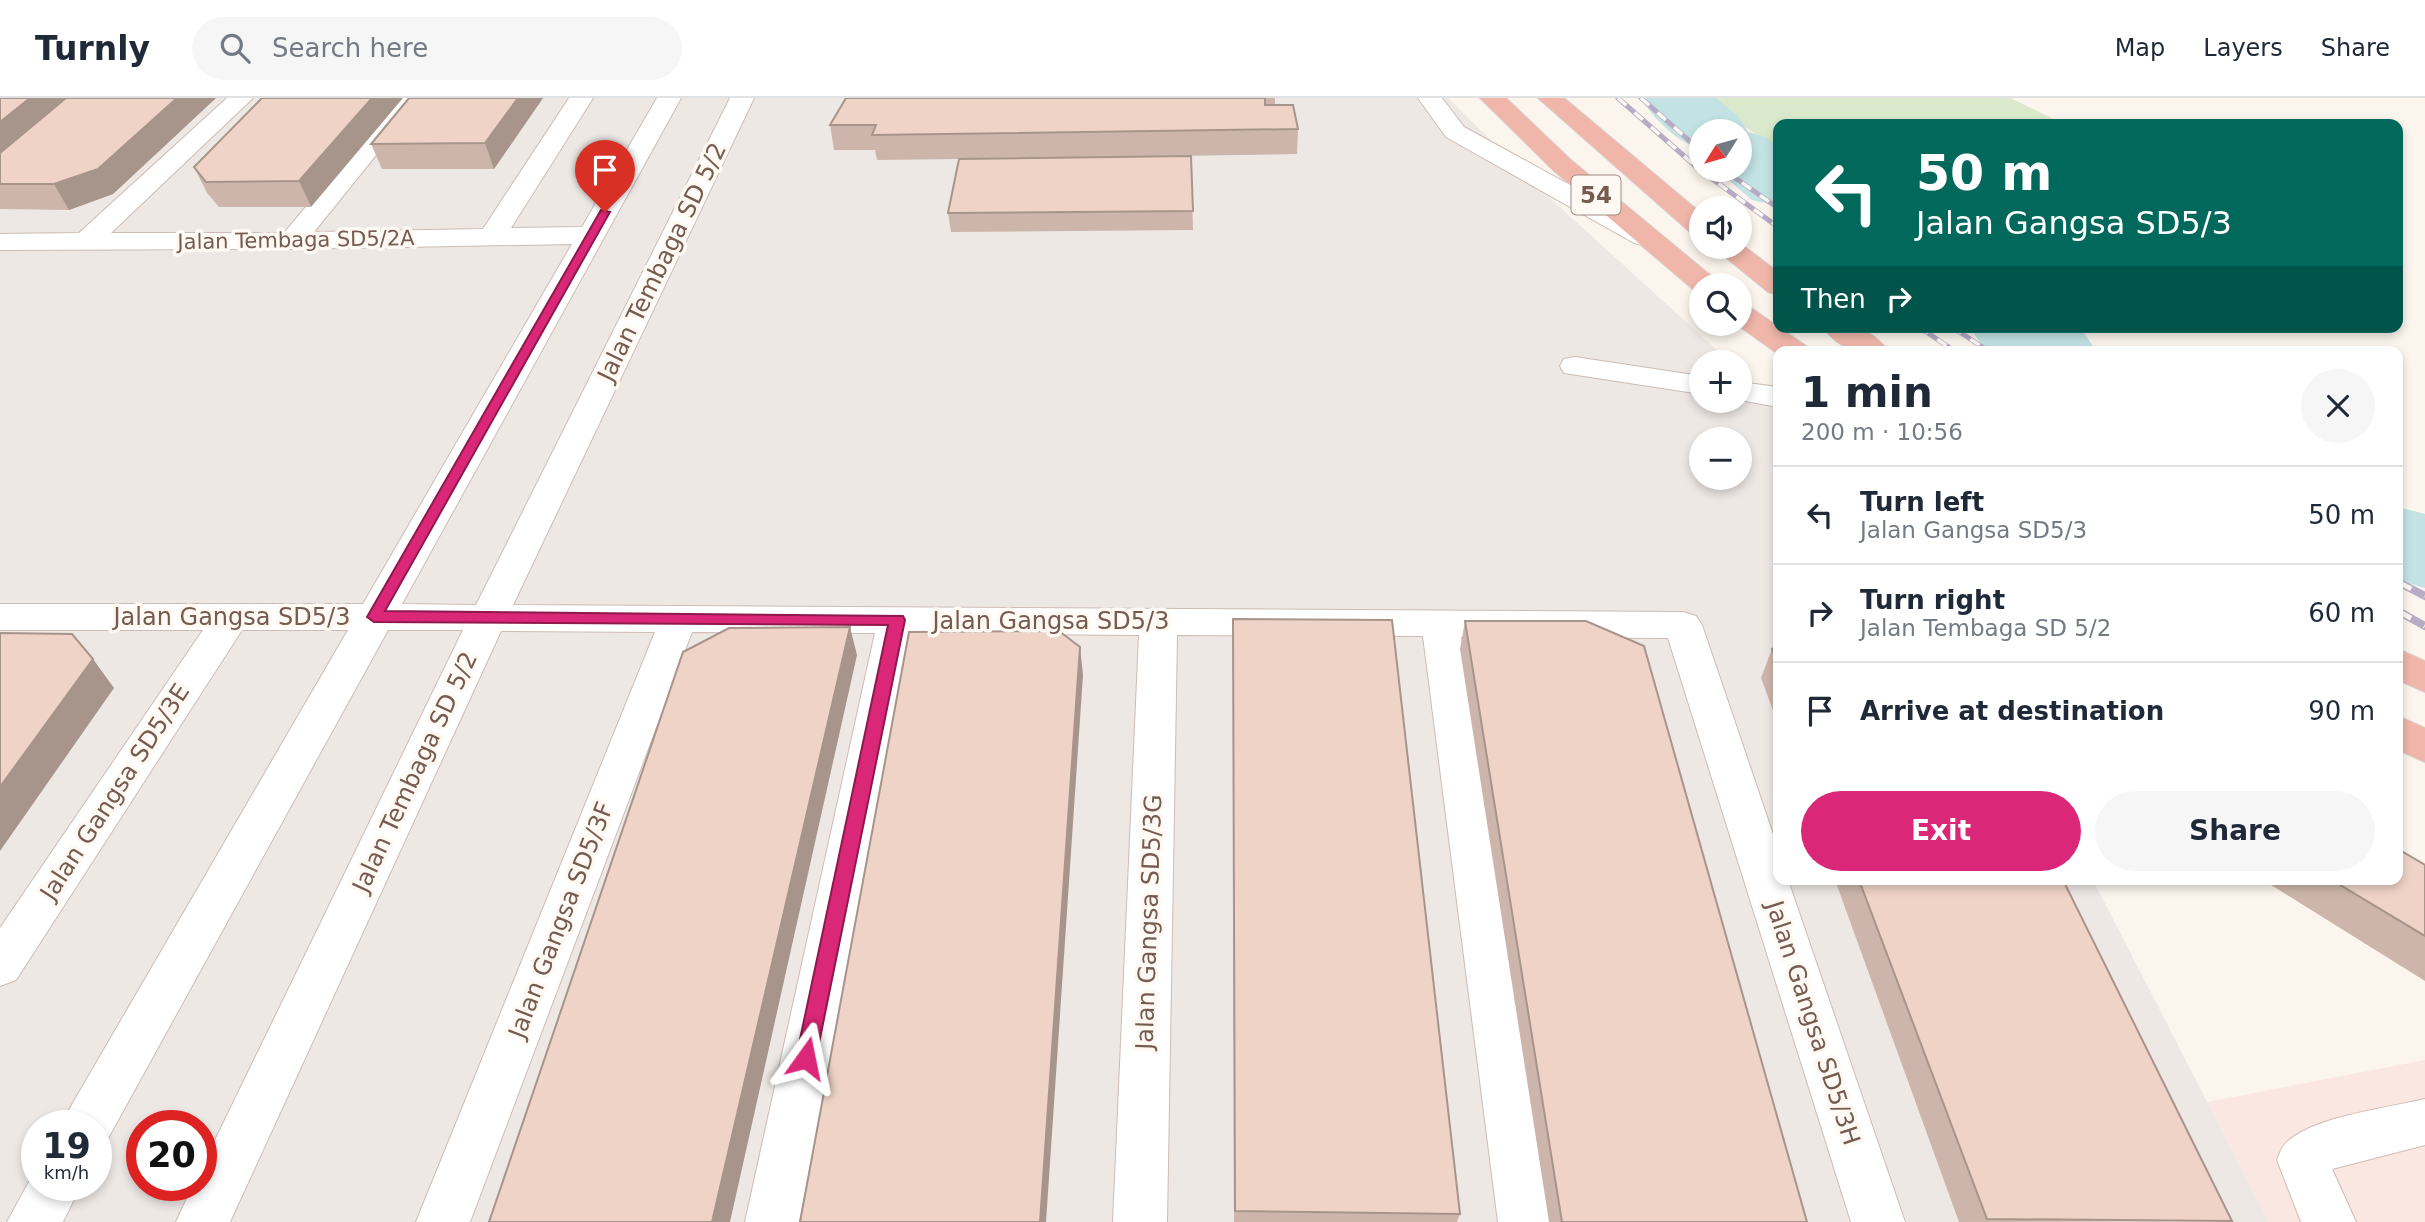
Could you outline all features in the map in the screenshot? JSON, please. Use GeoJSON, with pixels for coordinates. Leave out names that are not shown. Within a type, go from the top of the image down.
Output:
{"type":"FeatureCollection","features":[{"type":"Feature","properties":{"kind":"highway","name":"54"},"geometry":{"type":"LineString","coordinates":[[1492,98],[1562,165],[1690,273]]}},
{"type":"Feature","properties":{"kind":"highway","name":"54"},"geometry":{"type":"LineString","coordinates":[[1550,98],[1689,217]]}},
{"type":"Feature","properties":{"kind":"highway"},"geometry":{"type":"LineString","coordinates":[[1743,259],[1773,282]]}},
{"type":"Feature","properties":{"kind":"highway"},"geometry":{"type":"LineString","coordinates":[[1752,321],[1787,346]]}},
{"type":"Feature","properties":{"kind":"highway"},"geometry":{"type":"LineString","coordinates":[[1847,333],[1865,346]]}},
{"type":"Feature","properties":{"kind":"highway"},"geometry":{"type":"LineString","coordinates":[[2403,666],[2425,678]]}},
{"type":"Feature","properties":{"kind":"highway"},"geometry":{"type":"LineString","coordinates":[[2403,734],[2425,747]]}},
{"type":"Feature","properties":{"kind":"street"},"geometry":{"type":"LineString","coordinates":[[86,242],[240,98]]}},
{"type":"Feature","properties":{"kind":"street"},"geometry":{"type":"LineString","coordinates":[[292,242],[410,98]]}},
{"type":"Feature","properties":{"kind":"street"},"geometry":{"type":"LineString","coordinates":[[491,237],[581,98]]}},
{"type":"Feature","properties":{"kind":"street"},"geometry":{"type":"LineString","coordinates":[[96,1110],[669,98]]}},
{"type":"Feature","properties":{"kind":"street","name":"Jalan Tembaga SD 5/2"},"geometry":{"type":"LineString","coordinates":[[203,1222],[488,618],[742,98]]}},
{"type":"Feature","properties":{"kind":"street"},"geometry":{"type":"LineString","coordinates":[[1430,98],[1455,132],[1644,237]]}},
{"type":"Feature","properties":{"kind":"street","name":"Jalan Tembaga SD5/2A"},"geometry":{"type":"LineString","coordinates":[[0,243],[292,242],[592,235]]}},
{"type":"Feature","properties":{"kind":"street"},"geometry":{"type":"LineString","coordinates":[[1574,366],[1689,383]]}},
{"type":"Feature","properties":{"kind":"street"},"geometry":{"type":"LineString","coordinates":[[1752,393],[1773,396]]}},
{"type":"Feature","properties":{"kind":"street","name":"Jalan Gangsa SD5/3"},"geometry":{"type":"LineString","coordinates":[[0,617],[679,618],[1683,625]]}},
{"type":"Feature","properties":{"kind":"street","name":"Jalan Gangsa SD5/3E"},"geometry":{"type":"LineString","coordinates":[[0,966],[231,617]]}},
{"type":"Feature","properties":{"kind":"street","name":"Jalan Gangsa SD5/3F"},"geometry":{"type":"LineString","coordinates":[[443,1222],[679,618]]}},
{"type":"Feature","properties":{"kind":"street"},"geometry":{"type":"LineString","coordinates":[[772,1222],[897,620]]}},
{"type":"Feature","properties":{"kind":"street","name":"Jalan Gangsa SD5/3G"},"geometry":{"type":"LineString","coordinates":[[1140,1222],[1158,622]]}},
{"type":"Feature","properties":{"kind":"street"},"geometry":{"type":"LineString","coordinates":[[1440,623],[1525,1222]]}},
{"type":"Feature","properties":{"kind":"street","name":"Jalan Gangsa SD5/3H"},"geometry":{"type":"LineString","coordinates":[[1683,625],[1878,1222]]}},
{"type":"Feature","properties":{"kind":"street"},"geometry":{"type":"LineString","coordinates":[[2329,1222],[2317,1200],[2303,1160],[2322,1147],[2425,1122]]}},
{"type":"Feature","properties":{"kind":"street"},"geometry":{"type":"LineString","coordinates":[[34,1222],[46,1201]]}},
{"type":"Feature","properties":{"kind":"shaded area"},"geometry":{"type":"Polygon","coordinates":[[[0,98],[1448,98],[1540,189],[1689,325],[1689,336],[1701,336],[1717,350],[1689,350],[1689,413],[1752,413],[1752,382],[1773,401],[1773,885],[2096,885],[2269,1222],[0,1222],[0,98]]]}},
{"type":"Feature","properties":{"kind":"shaded area"},"geometry":{"type":"Polygon","coordinates":[[[2425,1060],[2425,1222],[2269,1222],[2207,1102],[2425,1060]]]}},
{"type":"Feature","properties":{"kind":"green space"},"geometry":{"type":"Polygon","coordinates":[[[1703,98],[2010,98],[2054,119],[1773,119],[1773,146],[1752,131],[1752,119],[1734,119],[1703,98]]]}},
{"type":"Feature","properties":{"kind":"building"},"geometry":{"type":"Polygon","coordinates":[[[0,98],[30,98],[0,122],[0,98]]]}},
{"type":"Feature","properties":{"kind":"building"},"geometry":{"type":"Polygon","coordinates":[[[66,98],[177,98],[98,169],[54,184],[0,184],[0,153],[66,98]]]}},
{"type":"Feature","properties":{"kind":"building"},"geometry":{"type":"Polygon","coordinates":[[[262,98],[372,98],[299,181],[206,182],[194,167],[262,98]]]}},
{"type":"Feature","properties":{"kind":"building"},"geometry":{"type":"Polygon","coordinates":[[[409,98],[518,98],[485,143],[371,144],[409,98]]]}},
{"type":"Feature","properties":{"kind":"building"},"geometry":{"type":"Polygon","coordinates":[[[846,98],[1265,98],[1265,105],[1293,105],[1298,129],[872,135],[876,125],[830,125],[846,98]]]}},
{"type":"Feature","properties":{"kind":"building"},"geometry":{"type":"Polygon","coordinates":[[[1191,156],[1193,211],[948,213],[959,159],[1191,156]]]}},
{"type":"Feature","properties":{"kind":"building"},"geometry":{"type":"Polygon","coordinates":[[[1233,619],[1392,620],[1460,1214],[1235,1211],[1233,619]]]}},
{"type":"Feature","properties":{"kind":"building"},"geometry":{"type":"Polygon","coordinates":[[[1465,621],[1586,621],[1644,646],[1807,1222],[1562,1222],[1465,621]]]}},
{"type":"Feature","properties":{"kind":"building"},"geometry":{"type":"Polygon","coordinates":[[[850,627],[712,1222],[489,1222],[683,652],[729,628],[850,627]]]}},
{"type":"Feature","properties":{"kind":"building"},"geometry":{"type":"Polygon","coordinates":[[[1059,631],[1080,647],[1040,1222],[800,1222],[909,632],[1059,631]]]}},
{"type":"Feature","properties":{"kind":"building"},"geometry":{"type":"Polygon","coordinates":[[[0,633],[72,634],[93,659],[0,787],[0,633]]]}},
{"type":"Feature","properties":{"kind":"building"},"geometry":{"type":"Polygon","coordinates":[[[2403,852],[2425,865],[2425,936],[2340,885],[2403,885],[2403,852]]]}},
{"type":"Feature","properties":{"kind":"building"},"geometry":{"type":"Polygon","coordinates":[[[1861,885],[2065,885],[2232,1221],[1987,1219],[1861,885]]]}},
{"type":"Feature","properties":{"kind":"waterway"},"geometry":{"type":"LineString","coordinates":[[1674,98],[1699,119]]}},
{"type":"Feature","properties":{"kind":"waterway"},"geometry":{"type":"LineString","coordinates":[[1752,162],[1773,180]]}},
{"type":"Feature","properties":{"kind":"waterway"},"geometry":{"type":"LineString","coordinates":[[2022,333],[2043,346]]}},
{"type":"Feature","properties":{"kind":"waterway"},"geometry":{"type":"LineString","coordinates":[[2403,543],[2425,554]]}},
{"type":"Feature","properties":{"kind":"railway"},"geometry":{"type":"LineString","coordinates":[[1618,98],[1700,170],[1773,223]]}},
{"type":"Feature","properties":{"kind":"railway"},"geometry":{"type":"LineString","coordinates":[[1641,98],[1689,140]]}},
{"type":"Feature","properties":{"kind":"railway"},"geometry":{"type":"LineString","coordinates":[[1741,182],[1773,204]]}},
{"type":"Feature","properties":{"kind":"railway"},"geometry":{"type":"LineString","coordinates":[[1928,333],[1947,346]]}},
{"type":"Feature","properties":{"kind":"railway"},"geometry":{"type":"LineString","coordinates":[[1961,333],[1981,346]]}},
{"type":"Feature","properties":{"kind":"railway"},"geometry":{"type":"LineString","coordinates":[[2403,585],[2425,596]]}},
{"type":"Feature","properties":{"kind":"railway"},"geometry":{"type":"LineString","coordinates":[[2403,614],[2425,626]]}},
{"type":"Feature","properties":{"kind":"route"},"geometry":{"type":"LineString","coordinates":[[605,212],[374,617],[897,620],[806,1058]]}}]}
